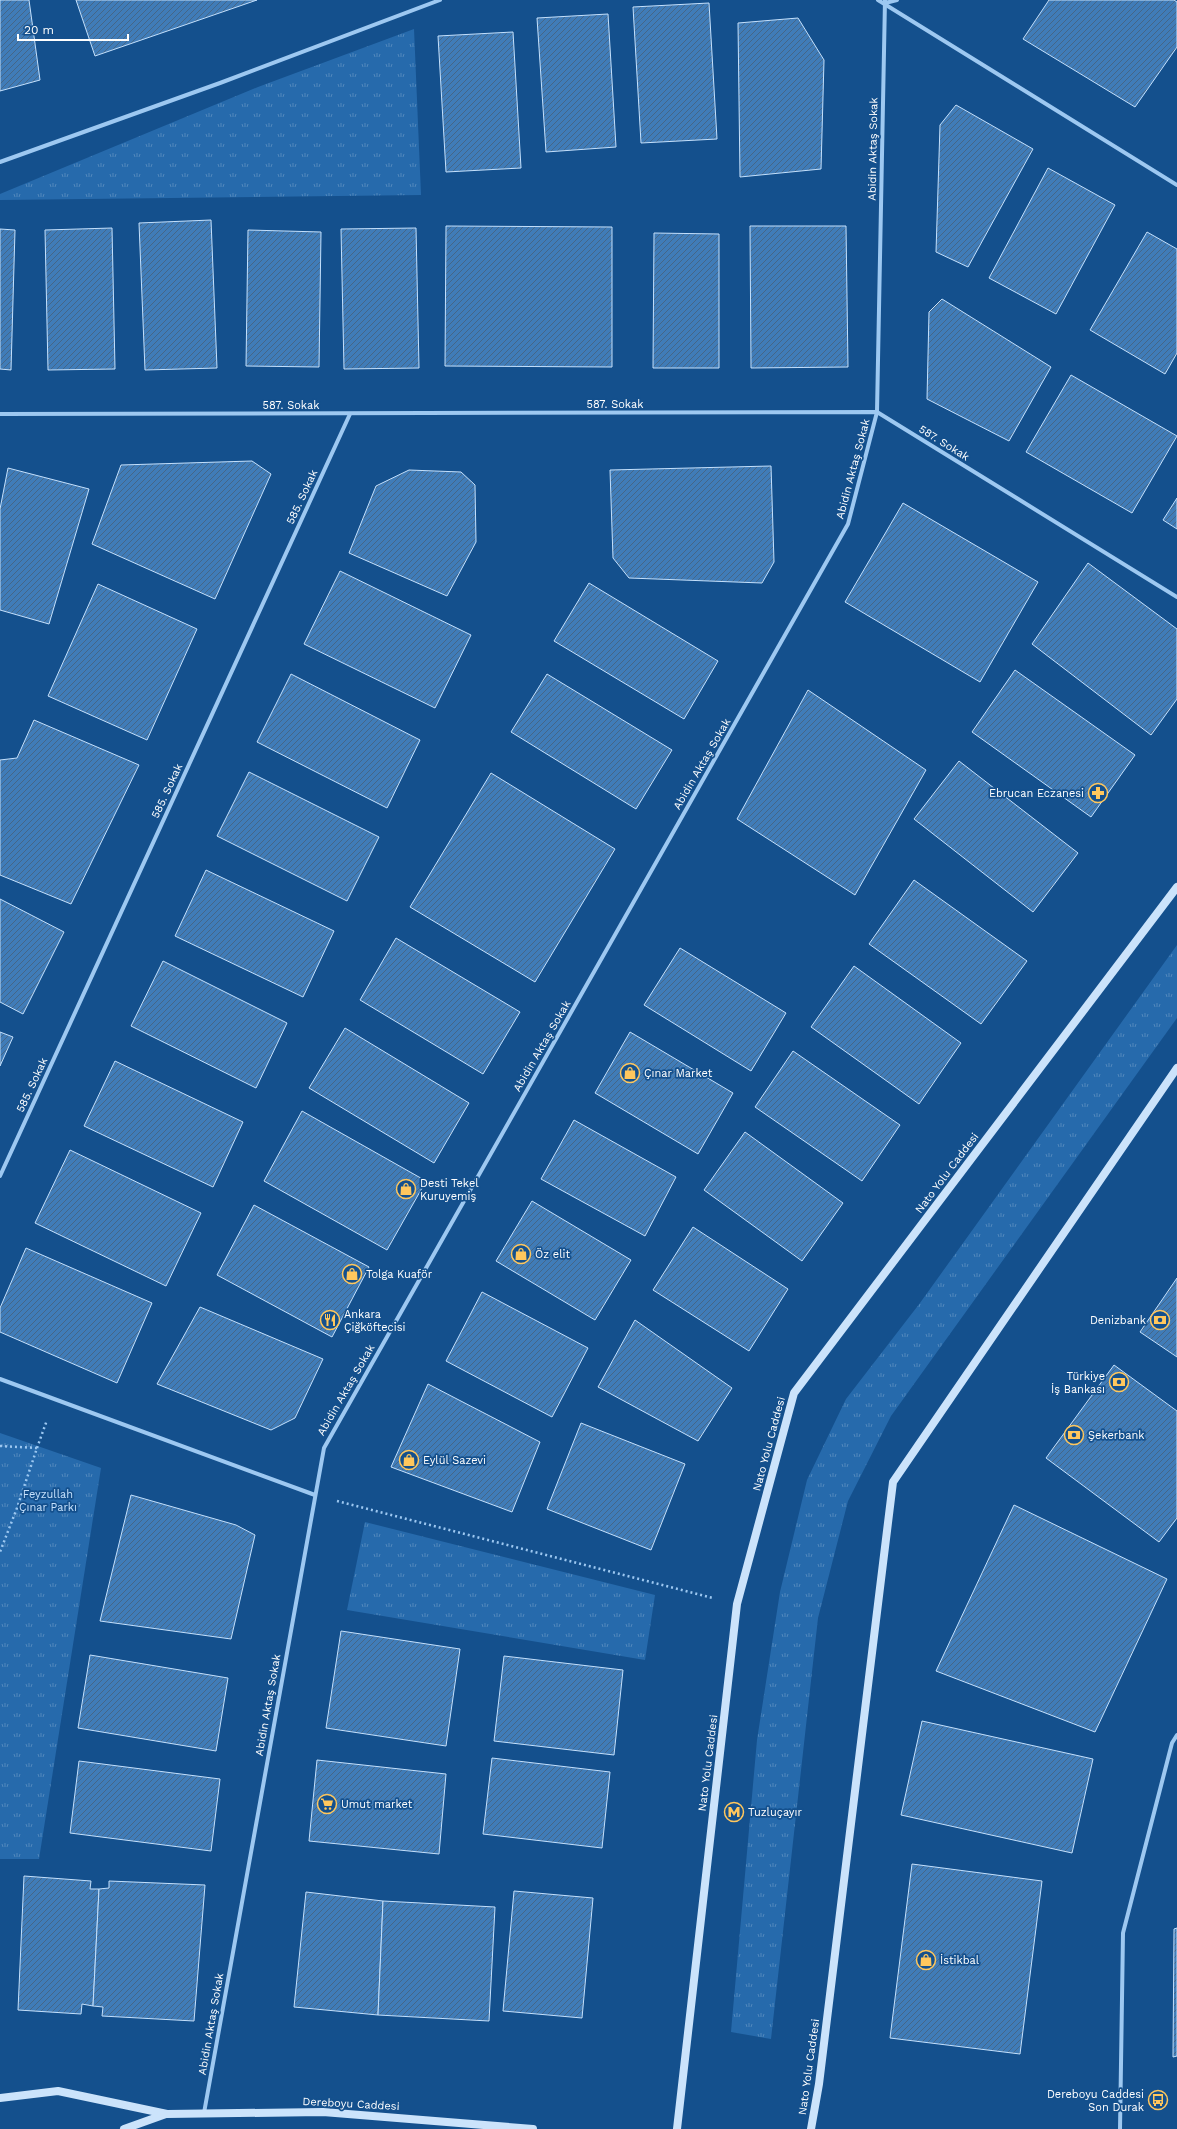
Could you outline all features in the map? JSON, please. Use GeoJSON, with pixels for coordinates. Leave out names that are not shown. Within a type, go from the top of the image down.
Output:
{"type":"FeatureCollection","features":[{"type":"Feature","properties":{"kind":"main road","name":"Nato Yolu Caddesi"},"geometry":{"type":"LineString","coordinates":[[677,2129],[737,1604],[794,1393],[1177,886]]}},
{"type":"Feature","properties":{"kind":"main road","name":"Nato Yolu Caddesi"},"geometry":{"type":"LineString","coordinates":[[811,2129],[820,2076],[893,1482],[1177,1068]]}},
{"type":"Feature","properties":{"kind":"main road"},"geometry":{"type":"LineString","coordinates":[[0,2098],[58,2091],[167,2114]]}},
{"type":"Feature","properties":{"kind":"main road","name":"Dereboyu Caddesi"},"geometry":{"type":"LineString","coordinates":[[167,2114],[323,2112],[533,2129]]}},
{"type":"Feature","properties":{"kind":"main road"},"geometry":{"type":"LineString","coordinates":[[124,2129],[167,2114]]}},
{"type":"Feature","properties":{"kind":"street"},"geometry":{"type":"LineString","coordinates":[[0,162],[220,83],[440,0]]}},
{"type":"Feature","properties":{"kind":"street"},"geometry":{"type":"LineString","coordinates":[[878,0],[885,2],[1177,185]]}},
{"type":"Feature","properties":{"kind":"street"},"geometry":{"type":"LineString","coordinates":[[885,2],[897,0]]}},
{"type":"Feature","properties":{"kind":"street","name":"Abidin Aktaş Sokak"},"geometry":{"type":"LineString","coordinates":[[204,2113],[324,1448],[848,524],[877,412],[885,2]]}},
{"type":"Feature","properties":{"kind":"street","name":"587. Sokak"},"geometry":{"type":"LineString","coordinates":[[0,414],[877,412],[1177,597]]}},
{"type":"Feature","properties":{"kind":"street","name":"585. Sokak"},"geometry":{"type":"LineString","coordinates":[[0,1176],[350,414]]}},
{"type":"Feature","properties":{"kind":"street"},"geometry":{"type":"LineString","coordinates":[[0,1379],[315,1495]]}},
{"type":"Feature","properties":{"kind":"street"},"geometry":{"type":"LineString","coordinates":[[1120,2129],[1123,1933],[1172,1743],[1177,1735]]}},
{"type":"Feature","properties":{"kind":"path"},"geometry":{"type":"LineString","coordinates":[[0,1552],[17,1508],[36,1448],[56,1400]]}},
{"type":"Feature","properties":{"kind":"path"},"geometry":{"type":"LineString","coordinates":[[0,1446],[36,1448]]}},
{"type":"Feature","properties":{"kind":"path"},"geometry":{"type":"LineString","coordinates":[[315,1495],[737,1604]]}},
{"type":"Feature","properties":{"kind":"green space"},"geometry":{"type":"Polygon","coordinates":[[[414,29],[421,195],[0,200],[0,194],[258,87],[414,29]]]}},
{"type":"Feature","properties":{"kind":"green space"},"geometry":{"type":"Polygon","coordinates":[[[1177,945],[1177,1018],[891,1416],[848,1501],[818,1618],[771,2039],[731,2032],[757,1740],[780,1592],[807,1480],[846,1399],[920,1303],[1177,945]]]}},
{"type":"Feature","properties":{"kind":"green space","name":"Feyzullah Çınar Parkı"},"geometry":{"type":"Polygon","coordinates":[[[0,1433],[101,1468],[39,1859],[0,1859],[0,1433]]]}},
{"type":"Feature","properties":{"kind":"green space"},"geometry":{"type":"Polygon","coordinates":[[[365,1522],[655,1595],[645,1660],[347,1610],[365,1522]]]}},
{"type":"Feature","properties":{"kind":"building"},"geometry":{"type":"Polygon","coordinates":[[[0,0],[29,0],[40,80],[0,91],[0,0]]]}},
{"type":"Feature","properties":{"kind":"building"},"geometry":{"type":"Polygon","coordinates":[[[76,0],[257,0],[95,56],[76,0]]]}},
{"type":"Feature","properties":{"kind":"building"},"geometry":{"type":"Polygon","coordinates":[[[1049,0],[1174,0],[1177,2],[1177,47],[1135,107],[1023,39],[1049,0]]]}},
{"type":"Feature","properties":{"kind":"building"},"geometry":{"type":"Polygon","coordinates":[[[709,3],[717,139],[641,143],[633,7],[709,3]]]}},
{"type":"Feature","properties":{"kind":"building"},"geometry":{"type":"Polygon","coordinates":[[[608,14],[616,147],[546,152],[537,18],[608,14]]]}},
{"type":"Feature","properties":{"kind":"building"},"geometry":{"type":"Polygon","coordinates":[[[798,18],[824,60],[821,169],[740,177],[738,23],[798,18]]]}},
{"type":"Feature","properties":{"kind":"building"},"geometry":{"type":"Polygon","coordinates":[[[513,32],[521,168],[446,172],[438,36],[513,32]]]}},
{"type":"Feature","properties":{"kind":"building"},"geometry":{"type":"Polygon","coordinates":[[[956,105],[1033,149],[968,267],[936,252],[940,125],[956,105]]]}},
{"type":"Feature","properties":{"kind":"building"},"geometry":{"type":"Polygon","coordinates":[[[1048,168],[1115,205],[1056,314],[989,278],[1048,168]]]}},
{"type":"Feature","properties":{"kind":"building"},"geometry":{"type":"Polygon","coordinates":[[[211,220],[217,368],[145,370],[139,223],[211,220]]]}},
{"type":"Feature","properties":{"kind":"building"},"geometry":{"type":"Polygon","coordinates":[[[446,226],[612,227],[612,367],[445,366],[446,226]]]}},
{"type":"Feature","properties":{"kind":"building"},"geometry":{"type":"Polygon","coordinates":[[[750,226],[846,226],[848,367],[751,368],[750,226]]]}},
{"type":"Feature","properties":{"kind":"building"},"geometry":{"type":"Polygon","coordinates":[[[112,228],[115,369],[48,370],[45,230],[112,228]]]}},
{"type":"Feature","properties":{"kind":"building"},"geometry":{"type":"Polygon","coordinates":[[[416,228],[419,368],[344,369],[341,229],[416,228]]]}},
{"type":"Feature","properties":{"kind":"building"},"geometry":{"type":"Polygon","coordinates":[[[0,229],[15,230],[11,370],[0,369],[0,229]]]}},
{"type":"Feature","properties":{"kind":"building"},"geometry":{"type":"Polygon","coordinates":[[[248,230],[321,232],[319,367],[246,366],[248,230]]]}},
{"type":"Feature","properties":{"kind":"building"},"geometry":{"type":"Polygon","coordinates":[[[1147,232],[1177,249],[1177,353],[1165,374],[1090,330],[1147,232]]]}},
{"type":"Feature","properties":{"kind":"building"},"geometry":{"type":"Polygon","coordinates":[[[654,233],[719,234],[719,368],[653,368],[654,233]]]}},
{"type":"Feature","properties":{"kind":"building"},"geometry":{"type":"Polygon","coordinates":[[[942,299],[1051,367],[1009,441],[927,399],[929,312],[942,299]]]}},
{"type":"Feature","properties":{"kind":"building"},"geometry":{"type":"Polygon","coordinates":[[[1071,375],[1177,436],[1132,513],[1026,452],[1071,375]]]}},
{"type":"Feature","properties":{"kind":"building"},"geometry":{"type":"Polygon","coordinates":[[[252,461],[271,474],[215,599],[92,544],[121,465],[252,461]]]}},
{"type":"Feature","properties":{"kind":"building"},"geometry":{"type":"Polygon","coordinates":[[[771,466],[774,562],[762,583],[629,578],[613,558],[610,470],[771,466]]]}},
{"type":"Feature","properties":{"kind":"building"},"geometry":{"type":"Polygon","coordinates":[[[8,468],[89,489],[49,624],[0,610],[0,509],[8,468]]]}},
{"type":"Feature","properties":{"kind":"building"},"geometry":{"type":"Polygon","coordinates":[[[409,470],[461,472],[475,485],[476,542],[447,596],[349,553],[376,486],[409,470]]]}},
{"type":"Feature","properties":{"kind":"building"},"geometry":{"type":"Polygon","coordinates":[[[1177,498],[1177,529],[1163,520],[1177,498]]]}},
{"type":"Feature","properties":{"kind":"building"},"geometry":{"type":"Polygon","coordinates":[[[903,503],[1038,582],[980,682],[845,602],[903,503]]]}},
{"type":"Feature","properties":{"kind":"building"},"geometry":{"type":"Polygon","coordinates":[[[1088,563],[1177,629],[1177,699],[1151,735],[1032,644],[1088,563]]]}},
{"type":"Feature","properties":{"kind":"building"},"geometry":{"type":"Polygon","coordinates":[[[340,571],[471,635],[435,708],[304,644],[340,571]]]}},
{"type":"Feature","properties":{"kind":"building"},"geometry":{"type":"Polygon","coordinates":[[[589,583],[718,661],[684,719],[554,641],[589,583]]]}},
{"type":"Feature","properties":{"kind":"building"},"geometry":{"type":"Polygon","coordinates":[[[98,584],[197,629],[147,740],[48,696],[98,584]]]}},
{"type":"Feature","properties":{"kind":"building"},"geometry":{"type":"Polygon","coordinates":[[[1015,670],[1135,755],[1091,817],[972,732],[1015,670]]]}},
{"type":"Feature","properties":{"kind":"building"},"geometry":{"type":"Polygon","coordinates":[[[291,674],[420,740],[387,808],[257,742],[291,674]]]}},
{"type":"Feature","properties":{"kind":"building"},"geometry":{"type":"Polygon","coordinates":[[[547,674],[672,750],[636,809],[511,732],[547,674]]]}},
{"type":"Feature","properties":{"kind":"building"},"geometry":{"type":"Polygon","coordinates":[[[808,690],[926,770],[855,895],[737,819],[808,690]]]}},
{"type":"Feature","properties":{"kind":"building"},"geometry":{"type":"Polygon","coordinates":[[[34,720],[139,765],[71,904],[0,875],[0,760],[17,758],[34,720]]]}},
{"type":"Feature","properties":{"kind":"building"},"geometry":{"type":"Polygon","coordinates":[[[959,761],[1078,853],[1033,912],[914,819],[959,761]]]}},
{"type":"Feature","properties":{"kind":"building"},"geometry":{"type":"Polygon","coordinates":[[[249,772],[379,837],[347,901],[217,836],[249,772]]]}},
{"type":"Feature","properties":{"kind":"building"},"geometry":{"type":"Polygon","coordinates":[[[491,773],[615,849],[535,982],[410,907],[491,773]]]}},
{"type":"Feature","properties":{"kind":"building"},"geometry":{"type":"Polygon","coordinates":[[[206,870],[334,931],[303,997],[175,936],[206,870]]]}},
{"type":"Feature","properties":{"kind":"building"},"geometry":{"type":"Polygon","coordinates":[[[914,880],[1027,961],[981,1024],[869,944],[914,880]]]}},
{"type":"Feature","properties":{"kind":"building"},"geometry":{"type":"Polygon","coordinates":[[[0,899],[64,932],[23,1014],[0,1002],[0,899]]]}},
{"type":"Feature","properties":{"kind":"building"},"geometry":{"type":"Polygon","coordinates":[[[396,938],[520,1012],[483,1074],[360,1000],[396,938]]]}},
{"type":"Feature","properties":{"kind":"building"},"geometry":{"type":"Polygon","coordinates":[[[680,948],[786,1013],[751,1071],[644,1005],[680,948]]]}},
{"type":"Feature","properties":{"kind":"building"},"geometry":{"type":"Polygon","coordinates":[[[163,961],[287,1023],[256,1088],[131,1026],[163,961]]]}},
{"type":"Feature","properties":{"kind":"building"},"geometry":{"type":"Polygon","coordinates":[[[854,966],[961,1043],[919,1104],[811,1027],[854,966]]]}},
{"type":"Feature","properties":{"kind":"building"},"geometry":{"type":"Polygon","coordinates":[[[345,1028],[469,1103],[434,1163],[309,1088],[345,1028]]]}},
{"type":"Feature","properties":{"kind":"building"},"geometry":{"type":"Polygon","coordinates":[[[0,1032],[13,1037],[0,1066],[0,1032]]]}},
{"type":"Feature","properties":{"kind":"building"},"geometry":{"type":"Polygon","coordinates":[[[630,1032],[733,1093],[698,1154],[595,1093],[630,1032]]]}},
{"type":"Feature","properties":{"kind":"building"},"geometry":{"type":"Polygon","coordinates":[[[793,1051],[900,1125],[862,1181],[755,1107],[793,1051]]]}},
{"type":"Feature","properties":{"kind":"building"},"geometry":{"type":"Polygon","coordinates":[[[115,1061],[243,1122],[213,1187],[84,1126],[115,1061]]]}},
{"type":"Feature","properties":{"kind":"building"},"geometry":{"type":"Polygon","coordinates":[[[302,1111],[426,1181],[387,1250],[264,1181],[302,1111]]]}},
{"type":"Feature","properties":{"kind":"building"},"geometry":{"type":"Polygon","coordinates":[[[574,1120],[676,1177],[645,1236],[541,1179],[574,1120]]]}},
{"type":"Feature","properties":{"kind":"building"},"geometry":{"type":"Polygon","coordinates":[[[745,1132],[843,1203],[802,1261],[704,1190],[745,1132]]]}},
{"type":"Feature","properties":{"kind":"building"},"geometry":{"type":"Polygon","coordinates":[[[70,1150],[201,1213],[166,1286],[35,1223],[70,1150]]]}},
{"type":"Feature","properties":{"kind":"building"},"geometry":{"type":"Polygon","coordinates":[[[532,1201],[631,1260],[595,1320],[496,1261],[532,1201]]]}},
{"type":"Feature","properties":{"kind":"building"},"geometry":{"type":"Polygon","coordinates":[[[254,1205],[369,1267],[332,1337],[217,1275],[254,1205]]]}},
{"type":"Feature","properties":{"kind":"building"},"geometry":{"type":"Polygon","coordinates":[[[693,1227],[788,1289],[749,1351],[653,1290],[693,1227]]]}},
{"type":"Feature","properties":{"kind":"building"},"geometry":{"type":"Polygon","coordinates":[[[26,1248],[152,1303],[117,1383],[0,1332],[0,1308],[26,1248]]]}},
{"type":"Feature","properties":{"kind":"building"},"geometry":{"type":"Polygon","coordinates":[[[1177,1278],[1177,1357],[1140,1332],[1177,1278]]]}},
{"type":"Feature","properties":{"kind":"building"},"geometry":{"type":"Polygon","coordinates":[[[482,1292],[588,1348],[552,1417],[446,1361],[482,1292]]]}},
{"type":"Feature","properties":{"kind":"building"},"geometry":{"type":"Polygon","coordinates":[[[200,1307],[323,1359],[295,1418],[271,1430],[157,1384],[200,1307]]]}},
{"type":"Feature","properties":{"kind":"building"},"geometry":{"type":"Polygon","coordinates":[[[635,1320],[732,1388],[698,1441],[598,1387],[635,1320]]]}},
{"type":"Feature","properties":{"kind":"building"},"geometry":{"type":"Polygon","coordinates":[[[1114,1365],[1177,1411],[1177,1518],[1159,1542],[1046,1458],[1114,1365]]]}},
{"type":"Feature","properties":{"kind":"building"},"geometry":{"type":"Polygon","coordinates":[[[428,1384],[540,1442],[512,1512],[391,1467],[428,1384]]]}},
{"type":"Feature","properties":{"kind":"building"},"geometry":{"type":"Polygon","coordinates":[[[581,1423],[685,1464],[651,1550],[547,1509],[581,1423]]]}},
{"type":"Feature","properties":{"kind":"building"},"geometry":{"type":"Polygon","coordinates":[[[131,1495],[236,1525],[255,1535],[231,1639],[100,1621],[131,1495]]]}},
{"type":"Feature","properties":{"kind":"building"},"geometry":{"type":"Polygon","coordinates":[[[1014,1505],[1167,1579],[1095,1732],[936,1671],[1014,1505]]]}},
{"type":"Feature","properties":{"kind":"building"},"geometry":{"type":"Polygon","coordinates":[[[341,1631],[460,1649],[446,1746],[326,1728],[341,1631]]]}},
{"type":"Feature","properties":{"kind":"building"},"geometry":{"type":"Polygon","coordinates":[[[90,1655],[228,1678],[216,1751],[78,1728],[90,1655]]]}},
{"type":"Feature","properties":{"kind":"building"},"geometry":{"type":"Polygon","coordinates":[[[504,1656],[623,1670],[614,1755],[494,1741],[504,1656]]]}},
{"type":"Feature","properties":{"kind":"building"},"geometry":{"type":"Polygon","coordinates":[[[922,1721],[1093,1759],[1072,1853],[901,1815],[922,1721]]]}},
{"type":"Feature","properties":{"kind":"building"},"geometry":{"type":"Polygon","coordinates":[[[492,1758],[610,1772],[602,1848],[483,1834],[492,1758]]]}},
{"type":"Feature","properties":{"kind":"building"},"geometry":{"type":"Polygon","coordinates":[[[317,1760],[446,1774],[439,1854],[309,1841],[317,1760]]]}},
{"type":"Feature","properties":{"kind":"building"},"geometry":{"type":"Polygon","coordinates":[[[79,1761],[220,1779],[211,1851],[70,1833],[79,1761]]]}},
{"type":"Feature","properties":{"kind":"building"},"geometry":{"type":"Polygon","coordinates":[[[912,1864],[1042,1881],[1020,2054],[890,2038],[912,1864]]]}},
{"type":"Feature","properties":{"kind":"building"},"geometry":{"type":"Polygon","coordinates":[[[24,1876],[91,1881],[90,1889],[99,1889],[93,2006],[82,2004],[81,2014],[18,2010],[24,1876]]]}},
{"type":"Feature","properties":{"kind":"building"},"geometry":{"type":"Polygon","coordinates":[[[109,1881],[205,1885],[194,2021],[102,2016],[103,2007],[93,2006],[99,1889],[109,1888],[109,1881]]]}},
{"type":"Feature","properties":{"kind":"building"},"geometry":{"type":"Polygon","coordinates":[[[514,1891],[593,1898],[582,2018],[503,2011],[514,1891]]]}},
{"type":"Feature","properties":{"kind":"building"},"geometry":{"type":"Polygon","coordinates":[[[306,1892],[383,1901],[378,2015],[294,2007],[306,1892]]]}},
{"type":"Feature","properties":{"kind":"building"},"geometry":{"type":"Polygon","coordinates":[[[383,1901],[495,1907],[489,2021],[378,2015],[383,1901]]]}},
{"type":"Feature","properties":{"kind":"building"},"geometry":{"type":"Polygon","coordinates":[[[1177,1928],[1177,2056],[1173,2057],[1174,1929],[1177,1928]]]}},
{"type":"Feature","properties":{"kind":"place","name":"Ebrucan Eczanesi"},"geometry":{"type":"Point","coordinates":[1098,793]}},
{"type":"Feature","properties":{"kind":"place","name":"Çınar Market"},"geometry":{"type":"Point","coordinates":[630,1073]}},
{"type":"Feature","properties":{"kind":"place","name":"Desti Tekel Kuruyemiş"},"geometry":{"type":"Point","coordinates":[406,1189]}},
{"type":"Feature","properties":{"kind":"place","name":"Öz elit"},"geometry":{"type":"Point","coordinates":[521,1254]}},
{"type":"Feature","properties":{"kind":"place","name":"Tolga Kuaför"},"geometry":{"type":"Point","coordinates":[352,1274]}},
{"type":"Feature","properties":{"kind":"place","name":"Ankara Çiğköftecisi"},"geometry":{"type":"Point","coordinates":[330,1320]}},
{"type":"Feature","properties":{"kind":"place","name":"Denizbank"},"geometry":{"type":"Point","coordinates":[1160,1320]}},
{"type":"Feature","properties":{"kind":"place","name":"Türkiye İş Bankası"},"geometry":{"type":"Point","coordinates":[1119,1382]}},
{"type":"Feature","properties":{"kind":"place","name":"Şekerbank"},"geometry":{"type":"Point","coordinates":[1074,1435]}},
{"type":"Feature","properties":{"kind":"place","name":"Eylül Sazevi"},"geometry":{"type":"Point","coordinates":[409,1460]}},
{"type":"Feature","properties":{"kind":"place","name":"Umut market"},"geometry":{"type":"Point","coordinates":[327,1804]}},
{"type":"Feature","properties":{"kind":"place","name":"Tuzluçayır"},"geometry":{"type":"Point","coordinates":[734,1812]}},
{"type":"Feature","properties":{"kind":"place","name":"İstikbal"},"geometry":{"type":"Point","coordinates":[926,1960]}},
{"type":"Feature","properties":{"kind":"place","name":"Dereboyu Caddesi Son Durak"},"geometry":{"type":"Point","coordinates":[1158,2100]}}]}
